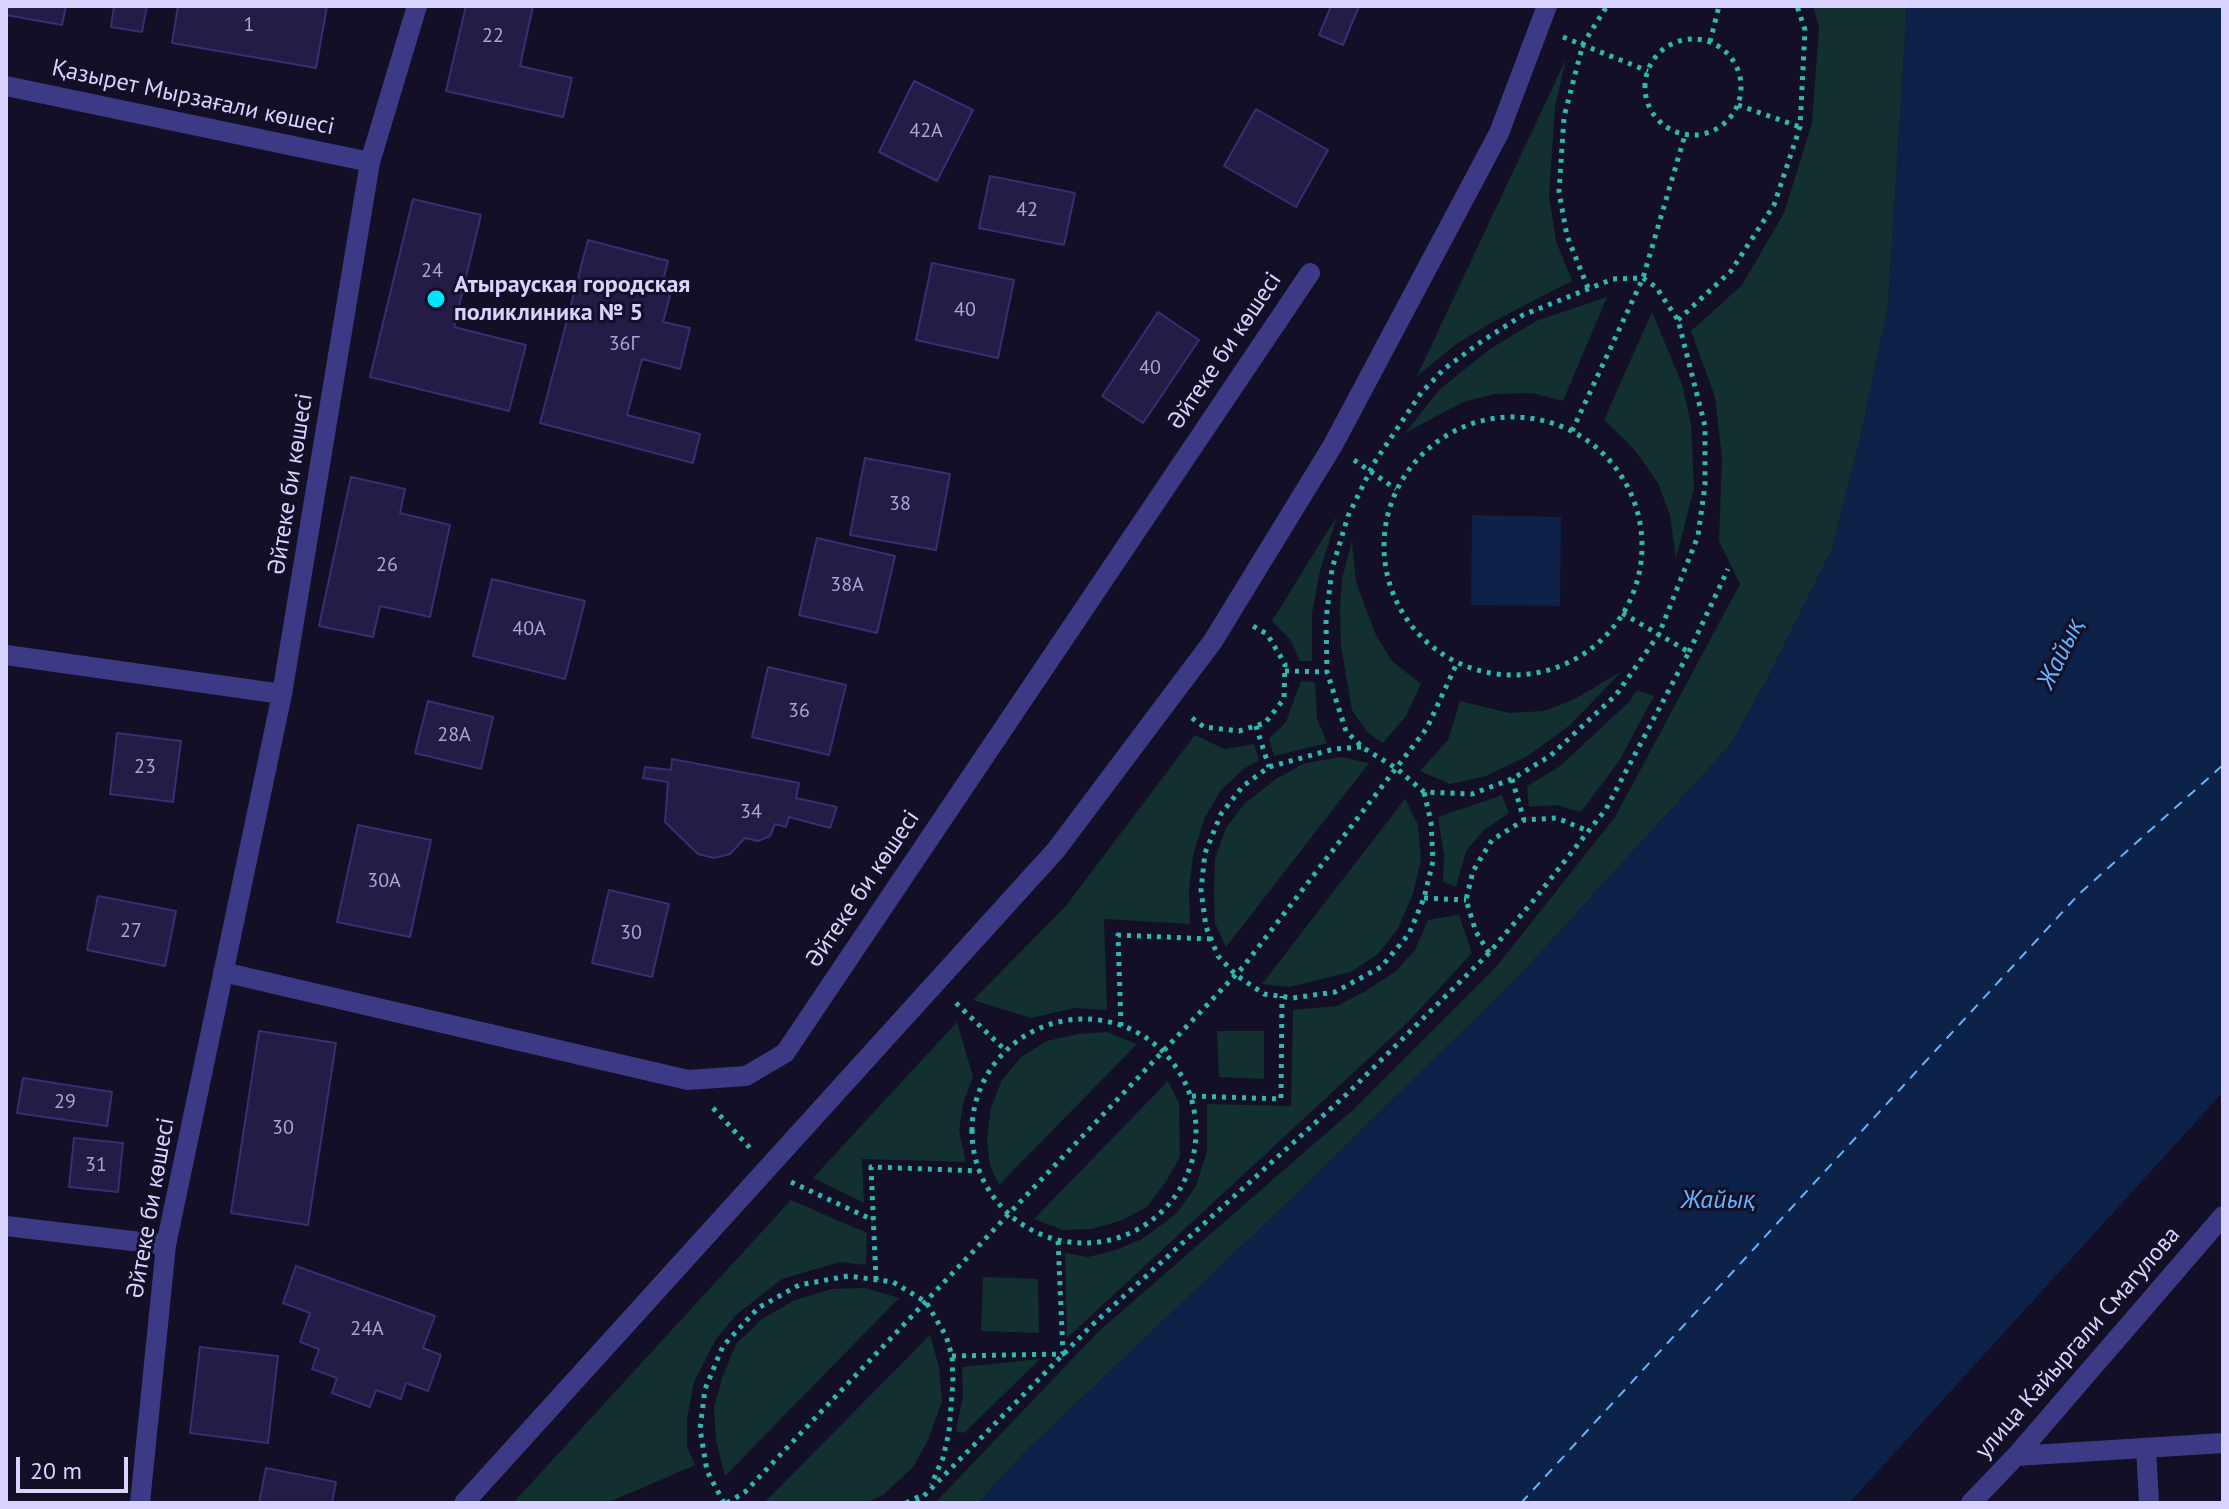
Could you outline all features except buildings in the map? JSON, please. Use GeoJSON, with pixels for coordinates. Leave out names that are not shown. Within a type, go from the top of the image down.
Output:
{"type":"FeatureCollection","features":[{"type":"Feature","properties":{"kind":"street","name":"Әйтеке би көшесі"},"geometry":{"type":"LineString","coordinates":[[140,1503],[166,1245],[282,694],[370,162],[417,6]]}},
{"type":"Feature","properties":{"kind":"street"},"geometry":{"type":"LineString","coordinates":[[464,1503],[1056,850],[1232,613],[1333,445],[1499,133],[1547,6]]}},
{"type":"Feature","properties":{"kind":"street","name":"Қазырет Мырзағали көшесі"},"geometry":{"type":"LineString","coordinates":[[6,86],[370,162]]}},
{"type":"Feature","properties":{"kind":"street","name":"Әйтеке би көшесі"},"geometry":{"type":"LineString","coordinates":[[223,972],[688,1080],[746,1076],[785,1053],[1310,273]]}},
{"type":"Feature","properties":{"kind":"street"},"geometry":{"type":"LineString","coordinates":[[6,655],[282,694]]}},
{"type":"Feature","properties":{"kind":"street","name":"улица Кайыргали Смагулова"},"geometry":{"type":"LineString","coordinates":[[1971,1503],[2016,1456],[2223,1216]]}},
{"type":"Feature","properties":{"kind":"street"},"geometry":{"type":"LineString","coordinates":[[6,1226],[166,1245]]}},
{"type":"Feature","properties":{"kind":"street"},"geometry":{"type":"LineString","coordinates":[[2016,1456],[2223,1443]]}},
{"type":"Feature","properties":{"kind":"street"},"geometry":{"type":"LineString","coordinates":[[2146,1448],[2149,1503]]}},
{"type":"Feature","properties":{"kind":"path"},"geometry":{"type":"LineString","coordinates":[[1588,288],[1567,236],[1559,192],[1564,117],[1583,44],[1607,6]]}},
{"type":"Feature","properties":{"kind":"path"},"geometry":{"type":"LineString","coordinates":[[1710,42],[1719,6]]}},
{"type":"Feature","properties":{"kind":"path"},"geometry":{"type":"LineString","coordinates":[[1678,320],[1731,271],[1774,205],[1800,127],[1805,30],[1797,6]]}},
{"type":"Feature","properties":{"kind":"path"},"geometry":{"type":"LineString","coordinates":[[1540,28],[1648,71]]}},
{"type":"Feature","properties":{"kind":"path"},"geometry":{"type":"LineString","coordinates":[[1684,40],[1710,42],[1729,56],[1738,69],[1741,86],[1738,105],[1721,126],[1707,133],[1685,135],[1664,125],[1653,115],[1645,86],[1648,71],[1656,56],[1669,46],[1684,40]]}},
{"type":"Feature","properties":{"kind":"path"},"geometry":{"type":"LineString","coordinates":[[1738,105],[1800,127]]}},
{"type":"Feature","properties":{"kind":"path"},"geometry":{"type":"LineString","coordinates":[[1572,431],[1643,278],[1685,135]]}},
{"type":"Feature","properties":{"kind":"path"},"geometry":{"type":"LineString","coordinates":[[1362,747],[1334,749],[1269,767],[1243,786],[1221,814],[1205,853],[1201,890],[1206,927],[1218,956],[1236,975],[1264,994],[1293,998],[1335,992],[1381,967],[1409,934],[1424,898],[1433,861],[1431,822],[1424,792],[1396,768],[1362,747],[1346,731],[1327,672],[1326,620],[1332,569],[1348,516],[1370,471],[1421,393],[1444,369],[1482,341],[1523,315],[1588,288],[1613,279],[1643,278],[1656,287],[1678,320],[1705,426],[1705,485],[1698,536],[1659,634],[1616,695],[1550,756],[1512,779],[1472,794],[1424,792]]}},
{"type":"Feature","properties":{"kind":"path"},"geometry":{"type":"LineString","coordinates":[[1492,418],[1533,418],[1572,431],[1608,458],[1632,495],[1643,538],[1638,582],[1618,623],[1585,653],[1545,672],[1500,675],[1457,663],[1423,640],[1399,607],[1389,582],[1385,569],[1384,528],[1396,489],[1420,455],[1453,431],[1492,418]]}},
{"type":"Feature","properties":{"kind":"path"},"geometry":{"type":"LineString","coordinates":[[1333,445],[1396,489]]}},
{"type":"Feature","properties":{"kind":"path"},"geometry":{"type":"LineString","coordinates":[[917,1503],[1091,1326],[1347,1094],[1489,953],[1606,809],[1689,652],[1728,569]]}},
{"type":"Feature","properties":{"kind":"path"},"geometry":{"type":"LineString","coordinates":[[1168,701],[1204,727],[1239,731],[1265,723],[1284,699],[1285,664],[1267,634],[1232,613]]}},
{"type":"Feature","properties":{"kind":"path"},"geometry":{"type":"LineString","coordinates":[[1622,613],[1689,652]]}},
{"type":"Feature","properties":{"kind":"path"},"geometry":{"type":"LineString","coordinates":[[906,1503],[928,1492],[943,1458],[949,1432],[952,1356],[946,1336],[926,1302],[893,1282],[848,1276],[799,1285],[758,1308],[723,1346],[705,1389],[700,1429],[707,1471],[726,1503],[745,1492],[926,1302],[1009,1215],[1236,975],[1427,728],[1457,663]]}},
{"type":"Feature","properties":{"kind":"path"},"geometry":{"type":"LineString","coordinates":[[1285,671],[1327,672]]}},
{"type":"Feature","properties":{"kind":"path"},"geometry":{"type":"LineString","coordinates":[[1256,726],[1269,767]]}},
{"type":"Feature","properties":{"kind":"path"},"geometry":{"type":"LineString","coordinates":[[1512,779],[1524,820]]}},
{"type":"Feature","properties":{"kind":"path"},"geometry":{"type":"LineString","coordinates":[[1489,953],[1476,932],[1466,900],[1473,871],[1492,840],[1524,820],[1557,818],[1588,831]]}},
{"type":"Feature","properties":{"kind":"path"},"geometry":{"type":"LineString","coordinates":[[1424,898],[1466,900]]}},
{"type":"Feature","properties":{"kind":"path"},"geometry":{"type":"LineString","coordinates":[[1121,1026],[1118,935],[1211,939]]}},
{"type":"Feature","properties":{"kind":"path"},"geometry":{"type":"LineString","coordinates":[[934,983],[1004,1049]]}},
{"type":"Feature","properties":{"kind":"path"},"geometry":{"type":"LineString","coordinates":[[1192,1096],[1281,1099],[1282,996]]}},
{"type":"Feature","properties":{"kind":"path"},"geometry":{"type":"LineString","coordinates":[[1071,1019],[1110,1021],[1145,1036],[1174,1062],[1192,1096],[1198,1134],[1190,1172],[1170,1205],[1142,1228],[1109,1241],[1073,1243],[1058,1240],[1039,1234],[1009,1215],[986,1186],[974,1153],[972,1117],[983,1082],[1004,1049],[1034,1030],[1071,1019]]}},
{"type":"Feature","properties":{"kind":"path"},"geometry":{"type":"LineString","coordinates":[[688,1080],[767,1167],[799,1188],[873,1220]]}},
{"type":"Feature","properties":{"kind":"path"},"geometry":{"type":"LineString","coordinates":[[876,1280],[871,1167],[981,1171]]}},
{"type":"Feature","properties":{"kind":"path"},"geometry":{"type":"LineString","coordinates":[[1058,1240],[1063,1354]]}},
{"type":"Feature","properties":{"kind":"path"},"geometry":{"type":"LineString","coordinates":[[952,1356],[1063,1354]]}},
{"type":"Feature","properties":{"kind":"green space"},"geometry":{"type":"Polygon","coordinates":[[[1813,6],[1907,6],[1888,307],[1860,439],[1832,549],[1769,676],[1731,744],[1519,976],[1285,1205],[1025,1452],[978,1503],[935,1503],[1098,1332],[1355,1108],[1496,967],[1615,817],[1740,584],[1719,541],[1722,457],[1715,397],[1691,331],[1742,285],[1784,213],[1812,123],[1819,27],[1813,6]]]}},
{"type":"Feature","properties":{"kind":"green space"},"geometry":{"type":"Polygon","coordinates":[[[1566,59],[1555,107],[1549,196],[1556,241],[1572,281],[1487,325],[1455,345],[1417,376],[1566,59]]]}},
{"type":"Feature","properties":{"kind":"green space"},"geometry":{"type":"Polygon","coordinates":[[[1607,297],[1563,401],[1532,393],[1495,394],[1463,402],[1405,433],[1440,389],[1490,349],[1536,321],[1607,297]]]}},
{"type":"Feature","properties":{"kind":"green space"},"geometry":{"type":"Polygon","coordinates":[[[1652,312],[1682,384],[1691,424],[1694,488],[1676,559],[1670,515],[1658,483],[1635,450],[1604,420],[1652,312]]]}},
{"type":"Feature","properties":{"kind":"green space"},"geometry":{"type":"Polygon","coordinates":[[[1337,516],[1320,571],[1312,613],[1312,661],[1300,661],[1290,639],[1272,621],[1337,516]]]}},
{"type":"Feature","properties":{"kind":"green space"},"geometry":{"type":"Polygon","coordinates":[[[1352,541],[1356,582],[1376,635],[1392,661],[1421,684],[1406,716],[1383,743],[1368,733],[1352,710],[1341,646],[1342,579],[1352,541]]]}},
{"type":"Feature","properties":{"kind":"green space"},"geometry":{"type":"Polygon","coordinates":[[[1622,671],[1570,725],[1528,756],[1486,776],[1450,784],[1420,771],[1448,740],[1460,701],[1509,713],[1544,711],[1575,699],[1622,671]]]}},
{"type":"Feature","properties":{"kind":"green space"},"geometry":{"type":"Polygon","coordinates":[[[1301,681],[1315,682],[1317,718],[1327,743],[1274,756],[1269,739],[1286,722],[1301,681]]]}},
{"type":"Feature","properties":{"kind":"green space"},"geometry":{"type":"Polygon","coordinates":[[[1637,690],[1654,696],[1619,761],[1581,812],[1556,805],[1529,807],[1527,786],[1559,767],[1629,702],[1637,690]]]}},
{"type":"Feature","properties":{"kind":"green space"},"geometry":{"type":"Polygon","coordinates":[[[1195,735],[1224,749],[1254,744],[1259,761],[1245,768],[1221,790],[1204,819],[1193,856],[1189,890],[1190,924],[1104,919],[1107,1010],[1074,1008],[1031,1018],[973,1000],[1065,907],[1195,735]]]}},
{"type":"Feature","properties":{"kind":"green space"},"geometry":{"type":"Polygon","coordinates":[[[1341,757],[1369,763],[1226,947],[1215,923],[1214,894],[1215,859],[1226,828],[1244,804],[1276,779],[1305,763],[1341,757]]]}},
{"type":"Feature","properties":{"kind":"green space"},"geometry":{"type":"Polygon","coordinates":[[[1502,795],[1509,813],[1483,831],[1466,851],[1456,887],[1443,882],[1444,855],[1438,817],[1502,795]]]}},
{"type":"Feature","properties":{"kind":"green space"},"geometry":{"type":"Polygon","coordinates":[[[1405,799],[1418,825],[1421,860],[1413,894],[1397,930],[1378,954],[1351,972],[1289,987],[1262,984],[1405,799]]]}},
{"type":"Feature","properties":{"kind":"green space"},"geometry":{"type":"Polygon","coordinates":[[[1459,915],[1472,953],[1407,1023],[1067,1338],[1065,1253],[1088,1257],[1113,1251],[1142,1239],[1176,1214],[1196,1186],[1207,1151],[1207,1104],[1291,1106],[1293,1010],[1337,1006],[1364,992],[1396,971],[1415,950],[1428,920],[1459,915]]]}},
{"type":"Feature","properties":{"kind":"green space"},"geometry":{"type":"Polygon","coordinates":[[[957,1022],[973,1077],[963,1104],[959,1131],[966,1162],[862,1159],[864,1203],[813,1178],[957,1022]]]}},
{"type":"Feature","properties":{"kind":"green space"},"geometry":{"type":"Polygon","coordinates":[[[1217,1031],[1264,1031],[1264,1079],[1219,1077],[1217,1031]]]}},
{"type":"Feature","properties":{"kind":"green space"},"geometry":{"type":"Polygon","coordinates":[[[1107,1032],[1137,1044],[999,1185],[990,1166],[987,1139],[991,1107],[1002,1080],[1021,1057],[1047,1041],[1107,1032]]]}},
{"type":"Feature","properties":{"kind":"green space"},"geometry":{"type":"Polygon","coordinates":[[[1168,1081],[1179,1103],[1180,1157],[1147,1207],[1120,1221],[1091,1229],[1063,1230],[1034,1219],[1168,1081]]]}},
{"type":"Feature","properties":{"kind":"green space"},"geometry":{"type":"Polygon","coordinates":[[[791,1200],[867,1233],[866,1265],[840,1262],[782,1279],[736,1315],[716,1339],[694,1382],[687,1419],[687,1446],[695,1465],[607,1503],[513,1503],[791,1200]]]}},
{"type":"Feature","properties":{"kind":"green space"},"geometry":{"type":"Polygon","coordinates":[[[983,1277],[1038,1279],[1039,1333],[981,1331],[983,1277]]]}},
{"type":"Feature","properties":{"kind":"green space"},"geometry":{"type":"Polygon","coordinates":[[[865,1288],[899,1298],[725,1476],[716,1440],[714,1408],[736,1344],[762,1319],[795,1300],[831,1289],[865,1288]]]}},
{"type":"Feature","properties":{"kind":"green space"},"geometry":{"type":"Polygon","coordinates":[[[930,1335],[939,1367],[942,1401],[929,1438],[913,1467],[883,1495],[865,1503],[764,1503],[930,1335]]]}},
{"type":"Feature","properties":{"kind":"green space"},"geometry":{"type":"Polygon","coordinates":[[[1040,1359],[964,1433],[956,1431],[963,1397],[962,1367],[1040,1359]]]}},
{"type":"Feature","properties":{"kind":"water","name":"Жайық"},"geometry":{"type":"Polygon","coordinates":[[[1907,6],[2223,6],[2223,1092],[1849,1503],[978,1503],[1025,1452],[1285,1205],[1519,976],[1731,744],[1769,676],[1832,549],[1860,439],[1888,307],[1907,6]]]}},
{"type":"Feature","properties":{"kind":"water"},"geometry":{"type":"Polygon","coordinates":[[[1472,515],[1561,517],[1560,606],[1471,605],[1472,515]]]}},
{"type":"Feature","properties":{"kind":"ferry route"},"geometry":{"type":"LineString","coordinates":[[1521,1503],[2079,894],[2223,765]]}},
{"type":"Feature","properties":{"kind":"place","name":"Атырауская городская поликлиника № 5"},"geometry":{"type":"Point","coordinates":[436,299]}}]}
